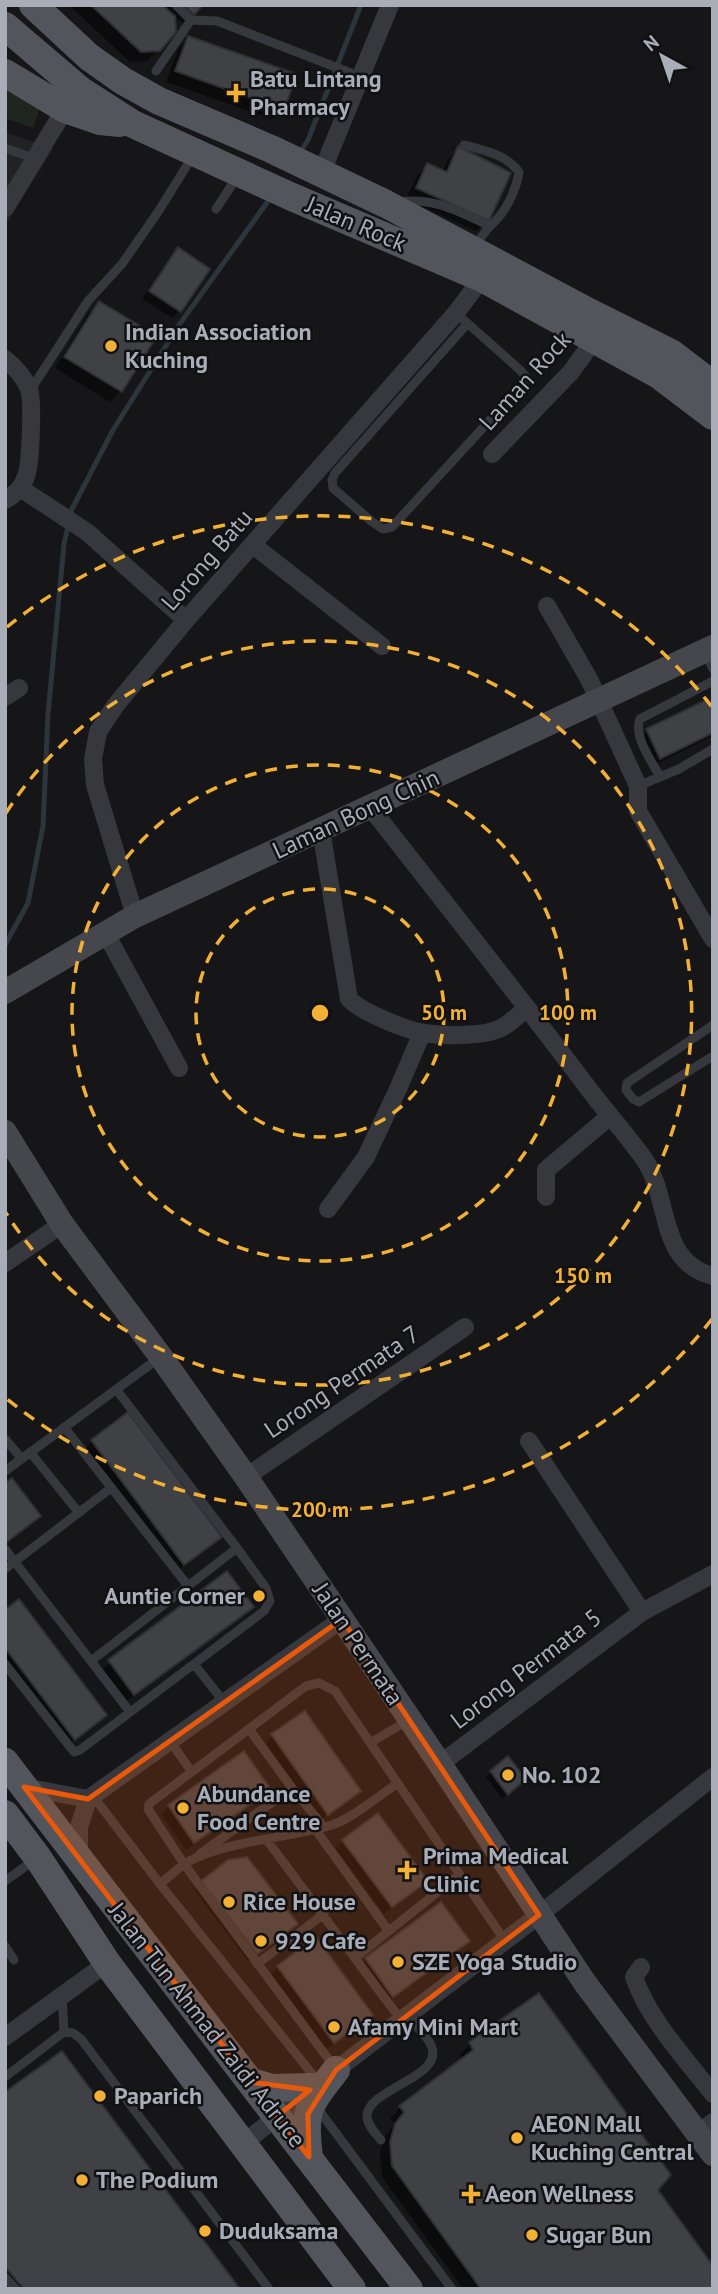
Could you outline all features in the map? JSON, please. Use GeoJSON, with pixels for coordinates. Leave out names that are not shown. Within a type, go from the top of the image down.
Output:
{"type":"FeatureCollection","features":[{"type":"Feature","properties":{"kind":"main road","name":"Jalan Rock"},"geometry":{"type":"LineString","coordinates":[[33,5],[89,57],[123,81],[159,101],[271,149],[386,204],[671,353],[713,384]]}},
{"type":"Feature","properties":{"kind":"main road"},"geometry":{"type":"LineString","coordinates":[[51,5],[89,57]]}},
{"type":"Feature","properties":{"kind":"main road","name":"Jalan Rock"},"geometry":{"type":"LineString","coordinates":[[5,26],[80,90],[133,124],[292,197],[482,278],[659,375],[713,416]]}},
{"type":"Feature","properties":{"kind":"main road"},"geometry":{"type":"LineString","coordinates":[[5,73],[65,109],[100,121],[133,124]]}},
{"type":"Feature","properties":{"kind":"main road","name":"Jalan Tun Ahmad Zaidi Adruce"},"geometry":{"type":"LineString","coordinates":[[5,1762],[409,2289]]}},
{"type":"Feature","properties":{"kind":"main road","name":"Jalan Tun Ahmad Zaidi Adruce"},"geometry":{"type":"LineString","coordinates":[[5,1814],[38,1858],[107,1963],[352,2289]]}},
{"type":"Feature","properties":{"kind":"main road"},"geometry":{"type":"LineString","coordinates":[[251,2082],[272,2088],[320,2085],[307,2125],[309,2158]]}},
{"type":"Feature","properties":{"kind":"street"},"geometry":{"type":"LineString","coordinates":[[316,171],[355,74],[390,5]]}},
{"type":"Feature","properties":{"kind":"street"},"geometry":{"type":"LineString","coordinates":[[5,208],[65,109]]}},
{"type":"Feature","properties":{"kind":"street","name":"Lorong Batu"},"geometry":{"type":"LineString","coordinates":[[135,916],[95,785],[93,760],[98,732],[115,706],[186,620],[462,318],[482,278]]}},
{"type":"Feature","properties":{"kind":"street","name":"Laman Rock"},"geometry":{"type":"LineString","coordinates":[[492,454],[571,372],[594,340]]}},
{"type":"Feature","properties":{"kind":"street"},"geometry":{"type":"LineString","coordinates":[[5,359],[22,376],[30,391],[27,474],[20,488],[5,500]]}},
{"type":"Feature","properties":{"kind":"street"},"geometry":{"type":"LineString","coordinates":[[20,488],[87,531],[186,620]]}},
{"type":"Feature","properties":{"kind":"street"},"geometry":{"type":"LineString","coordinates":[[253,545],[382,646]]}},
{"type":"Feature","properties":{"kind":"street"},"geometry":{"type":"LineString","coordinates":[[547,606],[589,679],[638,786],[638,811],[713,939]]}},
{"type":"Feature","properties":{"kind":"street","name":"Laman Bong Chin"},"geometry":{"type":"LineString","coordinates":[[5,992],[135,916],[599,700],[710,656]]}},
{"type":"Feature","properties":{"kind":"street"},"geometry":{"type":"LineString","coordinates":[[370,807],[610,1116],[627,1134],[647,1163],[661,1199],[666,1225],[683,1260],[698,1272],[713,1276]]}},
{"type":"Feature","properties":{"kind":"street"},"geometry":{"type":"LineString","coordinates":[[321,830],[349,999],[355,1005],[422,1033],[448,1035],[488,1032],[501,1028],[527,1008]]}},
{"type":"Feature","properties":{"kind":"street"},"geometry":{"type":"LineString","coordinates":[[105,932],[179,1068]]}},
{"type":"Feature","properties":{"kind":"street"},"geometry":{"type":"LineString","coordinates":[[328,1209],[366,1157],[422,1033]]}},
{"type":"Feature","properties":{"kind":"street"},"geometry":{"type":"LineString","coordinates":[[546,1197],[546,1170],[610,1116]]}},
{"type":"Feature","properties":{"kind":"street","name":"Jalan Permata"},"geometry":{"type":"LineString","coordinates":[[5,1132],[62,1224],[246,1477],[585,1983],[705,2128],[713,2154]]}},
{"type":"Feature","properties":{"kind":"street"},"geometry":{"type":"LineString","coordinates":[[5,1263],[62,1224]]}},
{"type":"Feature","properties":{"kind":"street","name":"Lorong Permata 7"},"geometry":{"type":"LineString","coordinates":[[246,1477],[465,1327]]}},
{"type":"Feature","properties":{"kind":"street"},"geometry":{"type":"LineString","coordinates":[[529,1441],[642,1612]]}},
{"type":"Feature","properties":{"kind":"street","name":"Lorong Permata 5"},"geometry":{"type":"LineString","coordinates":[[440,1764],[642,1612],[713,1574]]}},
{"type":"Feature","properties":{"kind":"street"},"geometry":{"type":"LineString","coordinates":[[79,1859],[79,1827],[91,1797],[342,1619]]}},
{"type":"Feature","properties":{"kind":"street"},"geometry":{"type":"LineString","coordinates":[[244,2143],[711,1781]]}},
{"type":"Feature","properties":{"kind":"street"},"geometry":{"type":"LineString","coordinates":[[24,1787],[91,1797]]}},
{"type":"Feature","properties":{"kind":"street"},"geometry":{"type":"LineString","coordinates":[[5,2037],[107,1963]]}},
{"type":"Feature","properties":{"kind":"street"},"geometry":{"type":"LineString","coordinates":[[642,1967],[634,1977],[639,1991],[661,2026],[713,2094]]}},
{"type":"Feature","properties":{"kind":"lane"},"geometry":{"type":"LineString","coordinates":[[176,5],[191,20],[217,21],[355,74]]}},
{"type":"Feature","properties":{"kind":"lane"},"geometry":{"type":"LineString","coordinates":[[156,71],[191,20]]}},
{"type":"Feature","properties":{"kind":"lane"},"geometry":{"type":"LineString","coordinates":[[464,145],[492,152],[516,167],[519,172],[500,218],[471,249]]}},
{"type":"Feature","properties":{"kind":"lane"},"geometry":{"type":"LineString","coordinates":[[5,148],[36,159]]}},
{"type":"Feature","properties":{"kind":"lane"},"geometry":{"type":"LineString","coordinates":[[30,391],[88,301],[113,275],[144,233],[195,152]]}},
{"type":"Feature","properties":{"kind":"lane"},"geometry":{"type":"LineString","coordinates":[[216,209],[251,178]]}},
{"type":"Feature","properties":{"kind":"lane"},"geometry":{"type":"LineString","coordinates":[[386,204],[427,201],[450,207],[490,226]]}},
{"type":"Feature","properties":{"kind":"lane"},"geometry":{"type":"LineString","coordinates":[[462,318],[520,370],[526,377],[524,383],[391,527],[383,530],[333,488],[332,480],[462,318]]}},
{"type":"Feature","properties":{"kind":"lane"},"geometry":{"type":"LineString","coordinates":[[660,777],[640,737],[637,727],[640,719],[713,681]]}},
{"type":"Feature","properties":{"kind":"lane"},"geometry":{"type":"LineString","coordinates":[[638,786],[679,769],[713,749]]}},
{"type":"Feature","properties":{"kind":"lane"},"geometry":{"type":"LineString","coordinates":[[713,1025],[627,1083],[626,1090],[639,1102],[713,1056]]}},
{"type":"Feature","properties":{"kind":"lane"},"geometry":{"type":"LineString","coordinates":[[5,1471],[161,1357]]}},
{"type":"Feature","properties":{"kind":"lane"},"geometry":{"type":"LineString","coordinates":[[5,1664],[74,1752],[264,1611],[271,1601],[266,1588],[237,1548],[116,1390]]}},
{"type":"Feature","properties":{"kind":"lane"},"geometry":{"type":"LineString","coordinates":[[64,1427],[188,1586]]}},
{"type":"Feature","properties":{"kind":"lane"},"geometry":{"type":"LineString","coordinates":[[5,1439],[26,1455],[79,1513]]}},
{"type":"Feature","properties":{"kind":"lane"},"geometry":{"type":"LineString","coordinates":[[5,1569],[111,1488]]}},
{"type":"Feature","properties":{"kind":"lane"},"geometry":{"type":"LineString","coordinates":[[91,1661],[237,1548]]}},
{"type":"Feature","properties":{"kind":"lane"},"geometry":{"type":"LineString","coordinates":[[5,1549],[130,1712]]}},
{"type":"Feature","properties":{"kind":"lane"},"geometry":{"type":"LineString","coordinates":[[194,1664],[224,1702]]}},
{"type":"Feature","properties":{"kind":"lane"},"geometry":{"type":"LineString","coordinates":[[452,2289],[320,2085],[257,1964],[184,1864],[148,1809],[149,1804],[306,1686],[319,1683],[335,1691],[505,1941]]}},
{"type":"Feature","properties":{"kind":"lane"},"geometry":{"type":"LineString","coordinates":[[370,1743],[410,1719]]}},
{"type":"Feature","properties":{"kind":"lane"},"geometry":{"type":"LineString","coordinates":[[248,1729],[292,1788],[388,1930]]}},
{"type":"Feature","properties":{"kind":"lane"},"geometry":{"type":"LineString","coordinates":[[170,1741],[191,1771]]}},
{"type":"Feature","properties":{"kind":"lane"},"geometry":{"type":"LineString","coordinates":[[195,1857],[341,1821],[397,1784]]}},
{"type":"Feature","properties":{"kind":"lane"},"geometry":{"type":"LineString","coordinates":[[160,1884],[292,1788]]}},
{"type":"Feature","properties":{"kind":"lane"},"geometry":{"type":"LineString","coordinates":[[91,1797],[320,2085]]}},
{"type":"Feature","properties":{"kind":"lane"},"geometry":{"type":"LineString","coordinates":[[266,1839],[403,2018],[432,2046],[432,2057],[425,2069],[385,2094],[367,2113],[367,2120],[381,2140]]}},
{"type":"Feature","properties":{"kind":"lane"},"geometry":{"type":"LineString","coordinates":[[5,1881],[38,1858]]}},
{"type":"Feature","properties":{"kind":"lane"},"geometry":{"type":"LineString","coordinates":[[355,1958],[459,1875]]}},
{"type":"Feature","properties":{"kind":"lane"},"geometry":{"type":"LineString","coordinates":[[257,1964],[324,1914]]}},
{"type":"Feature","properties":{"kind":"lane"},"geometry":{"type":"LineString","coordinates":[[5,1946],[14,1960]]}},
{"type":"Feature","properties":{"kind":"lane"},"geometry":{"type":"LineString","coordinates":[[62,1996],[64,2032]]}},
{"type":"Feature","properties":{"kind":"lane"},"geometry":{"type":"LineString","coordinates":[[5,2077],[64,2032],[73,2033],[81,2039],[269,2289]]}},
{"type":"Feature","properties":{"kind":"lane"},"geometry":{"type":"LineString","coordinates":[[5,2277],[16,2289]]}},
{"type":"Feature","properties":{"kind":"highlighted area"},"geometry":{"type":"Polygon","coordinates":[[[342,1619],[539,1915],[336,2070],[308,2114],[309,2157],[277,2116],[310,2090],[251,2082],[24,1787],[88,1799],[342,1619]]]}},
{"type":"Feature","properties":{"kind":"shaded area"},"geometry":{"type":"Polygon","coordinates":[[[5,89],[41,105],[33,128],[5,118],[5,89]]]}},
{"type":"Feature","properties":{"kind":"shaded area"},"geometry":{"type":"Polygon","coordinates":[[[5,132],[53,149],[5,226],[5,132]]]}},
{"type":"Feature","properties":{"kind":"building"},"geometry":{"type":"Polygon","coordinates":[[[91,5],[162,5],[175,16],[176,32],[160,51],[141,52],[91,5]]]}},
{"type":"Feature","properties":{"kind":"building"},"geometry":{"type":"Polygon","coordinates":[[[184,5],[203,5],[194,15],[184,5]]]}},
{"type":"Feature","properties":{"kind":"building"},"geometry":{"type":"Polygon","coordinates":[[[188,36],[297,74],[284,110],[175,71],[188,36]]]}},
{"type":"Feature","properties":{"kind":"building"},"geometry":{"type":"Polygon","coordinates":[[[458,146],[511,173],[489,221],[416,188],[427,163],[447,172],[458,146]]]}},
{"type":"Feature","properties":{"kind":"building"},"geometry":{"type":"Polygon","coordinates":[[[178,247],[210,269],[181,312],[149,291],[178,247]]]}},
{"type":"Feature","properties":{"kind":"building","name":"Indian Association Kuching"},"geometry":{"type":"Polygon","coordinates":[[[99,301],[157,336],[122,392],[64,357],[99,301]]]}},
{"type":"Feature","properties":{"kind":"building"},"geometry":{"type":"Polygon","coordinates":[[[708,699],[713,708],[713,733],[660,759],[646,729],[708,699]]]}},
{"type":"Feature","properties":{"kind":"building"},"geometry":{"type":"Polygon","coordinates":[[[128,1412],[222,1537],[184,1565],[91,1440],[128,1412]]]}},
{"type":"Feature","properties":{"kind":"building"},"geometry":{"type":"Polygon","coordinates":[[[12,1478],[41,1516],[7,1542],[5,1483],[12,1478]]]}},
{"type":"Feature","properties":{"kind":"building"},"geometry":{"type":"Polygon","coordinates":[[[227,1571],[254,1607],[134,1695],[108,1660],[227,1571]]]}},
{"type":"Feature","properties":{"kind":"building"},"geometry":{"type":"Polygon","coordinates":[[[19,1599],[107,1715],[75,1740],[5,1648],[5,1610],[19,1599]]]}},
{"type":"Feature","properties":{"kind":"building"},"geometry":{"type":"Polygon","coordinates":[[[305,1711],[361,1791],[328,1815],[271,1734],[305,1711]]]}},
{"type":"Feature","properties":{"kind":"building"},"geometry":{"type":"Polygon","coordinates":[[[244,1751],[271,1790],[194,1843],[168,1805],[244,1751]]]}},
{"type":"Feature","properties":{"kind":"building","name":"No. 102"},"geometry":{"type":"Polygon","coordinates":[[[508,1756],[526,1779],[508,1795],[490,1771],[508,1756]]]}},
{"type":"Feature","properties":{"kind":"building"},"geometry":{"type":"Polygon","coordinates":[[[378,1813],[428,1881],[392,1907],[342,1840],[378,1813]]]}},
{"type":"Feature","properties":{"kind":"building"},"geometry":{"type":"Polygon","coordinates":[[[247,1857],[298,1924],[257,1954],[201,1881],[228,1860],[247,1857]]]}},
{"type":"Feature","properties":{"kind":"building"},"geometry":{"type":"Polygon","coordinates":[[[441,1902],[470,1941],[393,1997],[365,1958],[441,1902]]]}},
{"type":"Feature","properties":{"kind":"building"},"geometry":{"type":"Polygon","coordinates":[[[316,1937],[373,2015],[334,2043],[277,1966],[316,1937]]]}},
{"type":"Feature","properties":{"kind":"building","name":"AEON Mall Kuching Central"},"geometry":{"type":"Polygon","coordinates":[[[539,1993],[671,2175],[658,2190],[713,2266],[713,2289],[481,2289],[392,2166],[390,2142],[395,2124],[404,2112],[399,2106],[473,2050],[469,2042],[539,1993]]]}},
{"type":"Feature","properties":{"kind":"building","name":"The Podium"},"geometry":{"type":"Polygon","coordinates":[[[62,2051],[240,2289],[24,2289],[5,2267],[5,2092],[62,2051]]]}},
{"type":"Feature","properties":{"kind":"waterway"},"geometry":{"type":"LineString","coordinates":[[299,154],[308,140],[361,5]]}},
{"type":"Feature","properties":{"kind":"waterway"},"geometry":{"type":"LineString","coordinates":[[5,945],[28,903],[43,826],[48,714],[64,544],[72,509],[113,430],[179,325],[271,197]]}},
{"type":"Feature","properties":{"kind":"place","name":"Batu Lintang Pharmacy"},"geometry":{"type":"Point","coordinates":[236,93]}},
{"type":"Feature","properties":{"kind":"place","name":"Indian Association Kuching"},"geometry":{"type":"Point","coordinates":[111,346]}},
{"type":"Feature","properties":{"kind":"place","name":"Auntie Corner"},"geometry":{"type":"Point","coordinates":[259,1596]}},
{"type":"Feature","properties":{"kind":"place","name":"No. 102"},"geometry":{"type":"Point","coordinates":[508,1775]}},
{"type":"Feature","properties":{"kind":"place","name":"Abundance Food Centre"},"geometry":{"type":"Point","coordinates":[183,1808]}},
{"type":"Feature","properties":{"kind":"place","name":"Prima Medical Clinic"},"geometry":{"type":"Point","coordinates":[407,1870]}},
{"type":"Feature","properties":{"kind":"place","name":"Rice House"},"geometry":{"type":"Point","coordinates":[229,1902]}},
{"type":"Feature","properties":{"kind":"place","name":"929 Cafe"},"geometry":{"type":"Point","coordinates":[261,1941]}},
{"type":"Feature","properties":{"kind":"place","name":"SZE Yoga Studio"},"geometry":{"type":"Point","coordinates":[398,1962]}},
{"type":"Feature","properties":{"kind":"place","name":"Afamy Mini Mart"},"geometry":{"type":"Point","coordinates":[334,2027]}},
{"type":"Feature","properties":{"kind":"place","name":"Paparich"},"geometry":{"type":"Point","coordinates":[100,2096]}},
{"type":"Feature","properties":{"kind":"place","name":"AEON Mall Kuching Central"},"geometry":{"type":"Point","coordinates":[517,2138]}},
{"type":"Feature","properties":{"kind":"place","name":"The Podium"},"geometry":{"type":"Point","coordinates":[82,2180]}},
{"type":"Feature","properties":{"kind":"place","name":"Aeon Wellness"},"geometry":{"type":"Point","coordinates":[471,2194]}},
{"type":"Feature","properties":{"kind":"place","name":"Duduksama"},"geometry":{"type":"Point","coordinates":[205,2231]}},
{"type":"Feature","properties":{"kind":"place","name":"Sugar Bun"},"geometry":{"type":"Point","coordinates":[532,2235]}}]}
